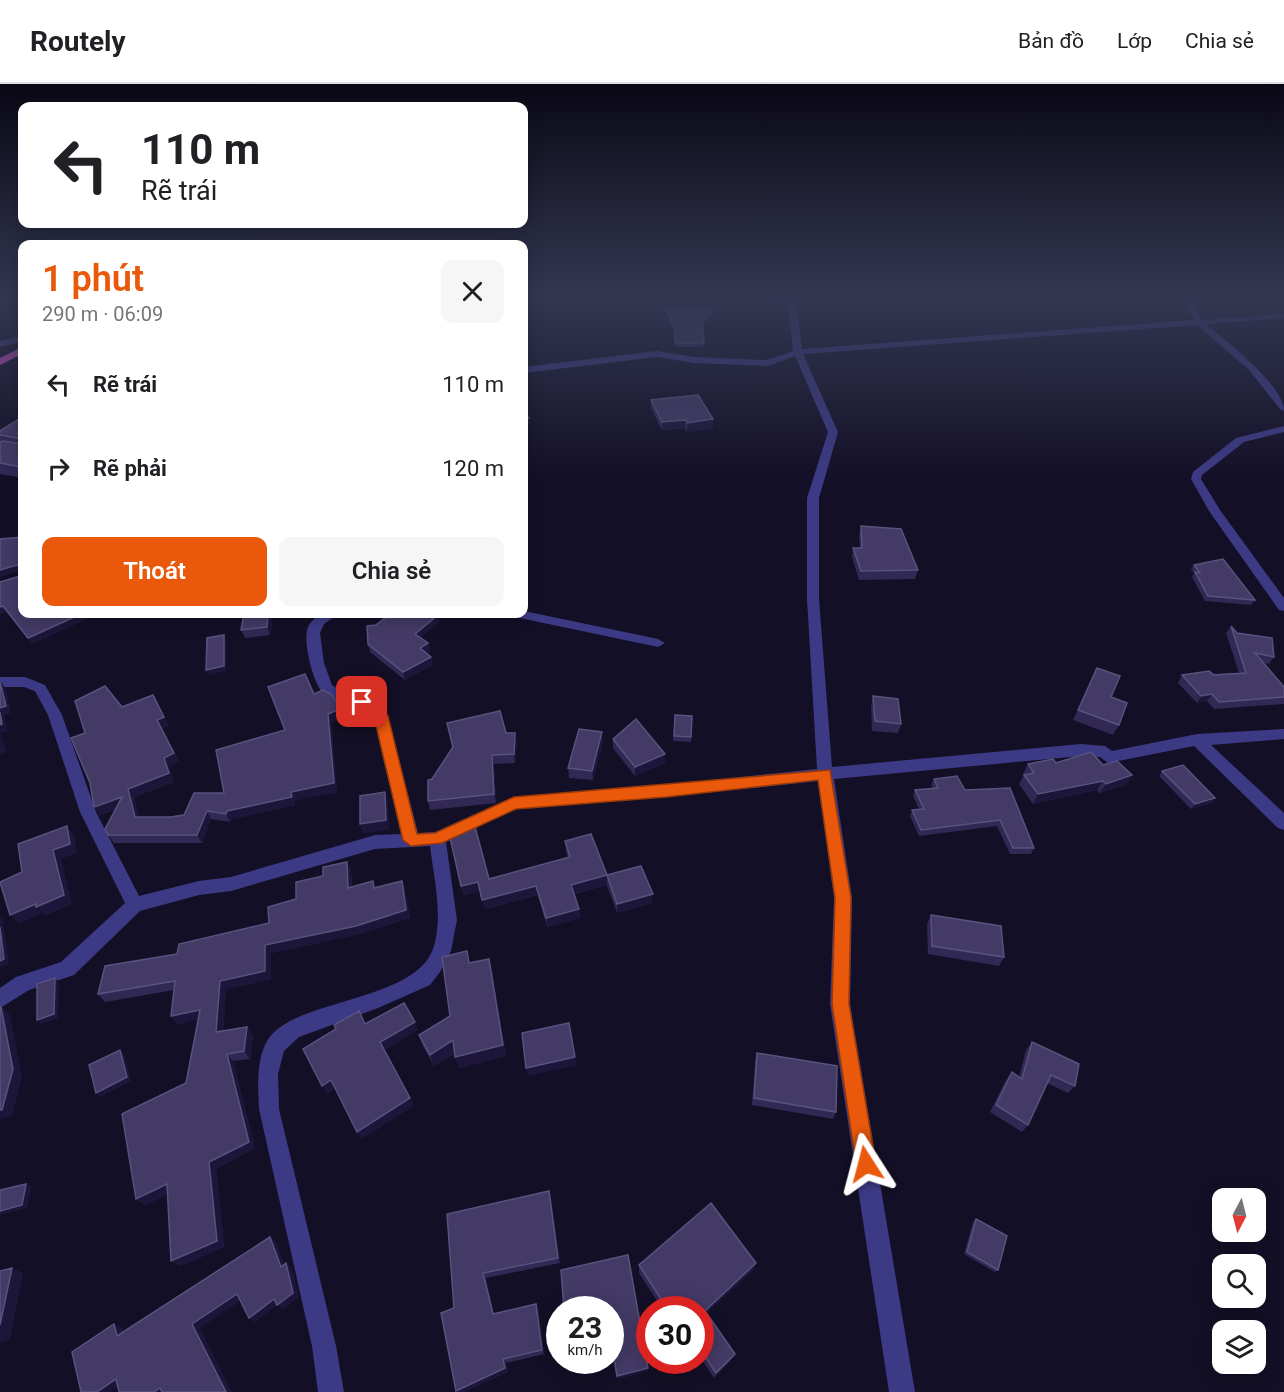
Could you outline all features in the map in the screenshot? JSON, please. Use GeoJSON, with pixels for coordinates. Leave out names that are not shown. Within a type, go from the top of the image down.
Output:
{"type":"FeatureCollection","features":[{"type":"Feature","properties":{"kind":"street"},"geometry":{"type":"LineString","coordinates":[[528,370],[623,358]]}},
{"type":"Feature","properties":{"kind":"street"},"geometry":{"type":"LineString","coordinates":[[682,358],[768,363],[782,358]]}},
{"type":"Feature","properties":{"kind":"street"},"geometry":{"type":"LineString","coordinates":[[801,358],[833,432],[813,498],[813,599],[825,774],[843,898],[840,1004],[902,1392]]}},
{"type":"Feature","properties":{"kind":"street"},"geometry":{"type":"LineString","coordinates":[[1241,358],[1251,367],[1284,408]]}},
{"type":"Feature","properties":{"kind":"street"},"geometry":{"type":"LineString","coordinates":[[1284,429],[1240,440],[1197,474],[1196,479],[1215,511],[1284,607]]}},
{"type":"Feature","properties":{"kind":"street"},"geometry":{"type":"LineString","coordinates":[[528,616],[658,643]]}},
{"type":"Feature","properties":{"kind":"street"},"geometry":{"type":"LineString","coordinates":[[321,618],[312,634],[321,681],[336,695],[362,702],[376,709],[381,716],[411,840]]}},
{"type":"Feature","properties":{"kind":"street"},"geometry":{"type":"LineString","coordinates":[[0,682],[25,682],[40,688],[55,715],[88,812],[135,905]]}},
{"type":"Feature","properties":{"kind":"street"},"geometry":{"type":"LineString","coordinates":[[0,999],[23,983],[67,969],[135,905],[199,888],[231,884],[375,842],[436,839],[514,803],[666,791],[1081,750],[1105,752],[1108,757],[1144,752],[1197,740],[1284,734]]}},
{"type":"Feature","properties":{"kind":"street"},"geometry":{"type":"LineString","coordinates":[[1197,740],[1284,823]]}},
{"type":"Feature","properties":{"kind":"street"},"geometry":{"type":"LineString","coordinates":[[332,1392],[324,1346],[269,1110],[268,1074],[275,1046],[292,1030],[423,979],[434,966],[442,951],[448,920],[436,839]]}},
{"type":"Feature","properties":{"kind":"building"},"geometry":{"type":"Polygon","coordinates":[[[698,395],[713,419],[687,423],[686,420],[662,422],[651,400],[698,395]]]}},
{"type":"Feature","properties":{"kind":"building"},"geometry":{"type":"Polygon","coordinates":[[[18,420],[18,438],[0,435],[0,431],[18,420]]]}},
{"type":"Feature","properties":{"kind":"building"},"geometry":{"type":"Polygon","coordinates":[[[0,442],[18,443],[18,466],[0,463],[0,442]]]}},
{"type":"Feature","properties":{"kind":"building"},"geometry":{"type":"Polygon","coordinates":[[[861,526],[901,529],[918,570],[861,571],[853,548],[862,548],[861,526]]]}},
{"type":"Feature","properties":{"kind":"building"},"geometry":{"type":"Polygon","coordinates":[[[18,537],[18,566],[0,570],[0,539],[18,537]]]}},
{"type":"Feature","properties":{"kind":"building"},"geometry":{"type":"Polygon","coordinates":[[[1223,559],[1255,600],[1208,596],[1195,572],[1200,573],[1194,565],[1223,559]]]}},
{"type":"Feature","properties":{"kind":"building"},"geometry":{"type":"Polygon","coordinates":[[[18,577],[18,618],[72,618],[28,638],[3,606],[0,607],[0,582],[18,577]]]}},
{"type":"Feature","properties":{"kind":"building"},"geometry":{"type":"Polygon","coordinates":[[[243,618],[268,618],[267,627],[241,630],[243,618]]]}},
{"type":"Feature","properties":{"kind":"building"},"geometry":{"type":"Polygon","coordinates":[[[385,618],[434,618],[415,634],[428,643],[420,648],[431,657],[403,672],[368,644],[367,626],[376,625],[385,618]]]}},
{"type":"Feature","properties":{"kind":"building"},"geometry":{"type":"Polygon","coordinates":[[[1231,626],[1237,633],[1272,638],[1274,657],[1255,653],[1284,687],[1284,697],[1219,702],[1212,694],[1201,696],[1182,675],[1209,671],[1214,675],[1246,673],[1231,626]]]}},
{"type":"Feature","properties":{"kind":"building"},"geometry":{"type":"Polygon","coordinates":[[[224,635],[224,666],[206,670],[207,638],[224,635]]]}},
{"type":"Feature","properties":{"kind":"building"},"geometry":{"type":"Polygon","coordinates":[[[1097,668],[1120,676],[1111,697],[1127,703],[1119,725],[1078,710],[1097,668]]]}},
{"type":"Feature","properties":{"kind":"building"},"geometry":{"type":"Polygon","coordinates":[[[305,674],[314,694],[323,690],[332,695],[340,709],[328,714],[334,783],[291,792],[292,797],[227,811],[226,814],[207,811],[197,835],[108,835],[105,829],[122,797],[94,807],[90,783],[71,738],[85,733],[75,701],[105,686],[122,707],[153,695],[164,717],[157,720],[174,753],[164,758],[169,773],[128,789],[135,817],[170,817],[184,815],[194,793],[224,793],[216,750],[285,730],[268,687],[305,674]]]}},
{"type":"Feature","properties":{"kind":"building"},"geometry":{"type":"Polygon","coordinates":[[[0,682],[6,706],[0,708],[0,682]]]}},
{"type":"Feature","properties":{"kind":"building"},"geometry":{"type":"Polygon","coordinates":[[[873,696],[898,699],[901,724],[875,721],[873,696]]]}},
{"type":"Feature","properties":{"kind":"building"},"geometry":{"type":"Polygon","coordinates":[[[500,711],[506,733],[515,733],[514,754],[492,755],[494,794],[428,801],[428,780],[432,779],[453,747],[447,723],[500,711]]]}},
{"type":"Feature","properties":{"kind":"building"},"geometry":{"type":"Polygon","coordinates":[[[675,715],[692,716],[691,737],[674,736],[675,715]]]}},
{"type":"Feature","properties":{"kind":"building"},"geometry":{"type":"Polygon","coordinates":[[[636,719],[665,754],[635,767],[613,739],[636,719]]]}},
{"type":"Feature","properties":{"kind":"building"},"geometry":{"type":"Polygon","coordinates":[[[579,729],[602,732],[592,771],[568,768],[579,729]]]}},
{"type":"Feature","properties":{"kind":"building"},"geometry":{"type":"Polygon","coordinates":[[[1091,752],[1103,765],[1117,761],[1132,775],[1106,784],[1103,781],[1038,794],[1024,775],[1034,773],[1028,764],[1053,759],[1056,763],[1091,752]]]}},
{"type":"Feature","properties":{"kind":"building"},"geometry":{"type":"Polygon","coordinates":[[[1183,765],[1215,798],[1195,804],[1162,771],[1183,765]]]}},
{"type":"Feature","properties":{"kind":"building"},"geometry":{"type":"Polygon","coordinates":[[[957,776],[965,790],[1010,788],[1034,848],[1013,848],[1000,820],[921,830],[912,810],[924,809],[915,790],[938,788],[934,779],[957,776]]]}},
{"type":"Feature","properties":{"kind":"building"},"geometry":{"type":"Polygon","coordinates":[[[385,792],[386,820],[360,824],[360,796],[385,792]]]}},
{"type":"Feature","properties":{"kind":"building"},"geometry":{"type":"Polygon","coordinates":[[[474,823],[489,879],[570,857],[565,841],[591,834],[607,875],[571,885],[579,909],[546,918],[536,886],[482,900],[478,882],[461,886],[449,833],[474,823]]]}},
{"type":"Feature","properties":{"kind":"building"},"geometry":{"type":"Polygon","coordinates":[[[67,826],[70,844],[53,850],[64,895],[10,915],[0,882],[22,872],[18,844],[67,826]]]}},
{"type":"Feature","properties":{"kind":"building"},"geometry":{"type":"Polygon","coordinates":[[[347,862],[348,888],[373,881],[374,888],[402,881],[406,910],[356,926],[265,945],[265,971],[220,981],[216,1032],[247,1027],[244,1051],[227,1054],[249,1142],[209,1162],[217,1241],[171,1261],[167,1184],[136,1199],[122,1114],[186,1083],[200,1010],[171,1016],[175,981],[98,994],[105,966],[177,954],[179,944],[269,923],[268,907],[296,899],[296,882],[323,876],[323,867],[347,862]]]}},
{"type":"Feature","properties":{"kind":"building"},"geometry":{"type":"Polygon","coordinates":[[[641,866],[653,894],[617,904],[607,875],[641,866]]]}},
{"type":"Feature","properties":{"kind":"building"},"geometry":{"type":"Polygon","coordinates":[[[931,915],[1001,926],[1004,957],[932,946],[931,915]]]}},
{"type":"Feature","properties":{"kind":"building"},"geometry":{"type":"Polygon","coordinates":[[[0,927],[4,959],[0,961],[0,927]]]}},
{"type":"Feature","properties":{"kind":"building"},"geometry":{"type":"Polygon","coordinates":[[[467,951],[469,963],[489,959],[503,1045],[455,1057],[453,1040],[430,1055],[419,1035],[450,1016],[442,957],[467,951]]]}},
{"type":"Feature","properties":{"kind":"building"},"geometry":{"type":"Polygon","coordinates":[[[55,978],[54,1014],[37,1020],[37,984],[55,978]]]}},
{"type":"Feature","properties":{"kind":"building"},"geometry":{"type":"Polygon","coordinates":[[[404,1003],[415,1022],[380,1042],[410,1098],[357,1132],[331,1080],[322,1086],[303,1049],[336,1029],[334,1025],[359,1011],[365,1024],[404,1003]]]}},
{"type":"Feature","properties":{"kind":"building"},"geometry":{"type":"Polygon","coordinates":[[[0,1008],[13,1069],[2,1110],[0,1110],[0,1008]]]}},
{"type":"Feature","properties":{"kind":"building"},"geometry":{"type":"Polygon","coordinates":[[[569,1023],[575,1057],[526,1068],[522,1033],[569,1023]]]}},
{"type":"Feature","properties":{"kind":"building"},"geometry":{"type":"Polygon","coordinates":[[[1032,1042],[1079,1064],[1075,1086],[1051,1075],[1028,1125],[996,1105],[1012,1072],[1022,1079],[1032,1042]]]}},
{"type":"Feature","properties":{"kind":"building"},"geometry":{"type":"Polygon","coordinates":[[[120,1050],[127,1077],[96,1093],[89,1065],[120,1050]]]}},
{"type":"Feature","properties":{"kind":"building"},"geometry":{"type":"Polygon","coordinates":[[[757,1053],[837,1066],[836,1112],[754,1098],[757,1053]]]}},
{"type":"Feature","properties":{"kind":"building"},"geometry":{"type":"Polygon","coordinates":[[[26,1184],[22,1205],[0,1211],[0,1190],[26,1184]]]}},
{"type":"Feature","properties":{"kind":"building"},"geometry":{"type":"Polygon","coordinates":[[[549,1191],[558,1258],[483,1273],[493,1314],[536,1304],[542,1350],[503,1359],[505,1368],[456,1391],[441,1313],[454,1308],[447,1214],[549,1191]]]}},
{"type":"Feature","properties":{"kind":"building"},"geometry":{"type":"Polygon","coordinates":[[[711,1203],[756,1263],[714,1303],[714,1296],[659,1296],[639,1265],[711,1203]]]}},
{"type":"Feature","properties":{"kind":"building"},"geometry":{"type":"Polygon","coordinates":[[[976,1219],[1007,1236],[998,1270],[967,1252],[976,1219]]]}},
{"type":"Feature","properties":{"kind":"building"},"geometry":{"type":"Polygon","coordinates":[[[270,1237],[281,1267],[286,1263],[293,1293],[277,1305],[274,1299],[249,1318],[237,1294],[192,1324],[226,1392],[162,1392],[160,1388],[154,1392],[119,1392],[116,1379],[97,1392],[81,1392],[72,1352],[114,1324],[117,1336],[270,1237]]]}},
{"type":"Feature","properties":{"kind":"building"},"geometry":{"type":"Polygon","coordinates":[[[628,1255],[636,1300],[636,1371],[617,1376],[617,1374],[624,1374],[624,1296],[563,1296],[561,1270],[628,1255]]]}},
{"type":"Feature","properties":{"kind":"building"},"geometry":{"type":"Polygon","coordinates":[[[12,1268],[0,1325],[0,1271],[12,1268]]]}},
{"type":"Feature","properties":{"kind":"building"},"geometry":{"type":"Polygon","coordinates":[[[714,1324],[735,1354],[716,1373],[714,1370],[714,1324]]]}},
{"type":"Feature","properties":{"kind":"route"},"geometry":{"type":"LineString","coordinates":[[362,702],[376,709],[381,716],[411,840],[436,839],[514,803],[666,791],[825,774],[843,898],[840,1004],[866,1164]]}}]}
